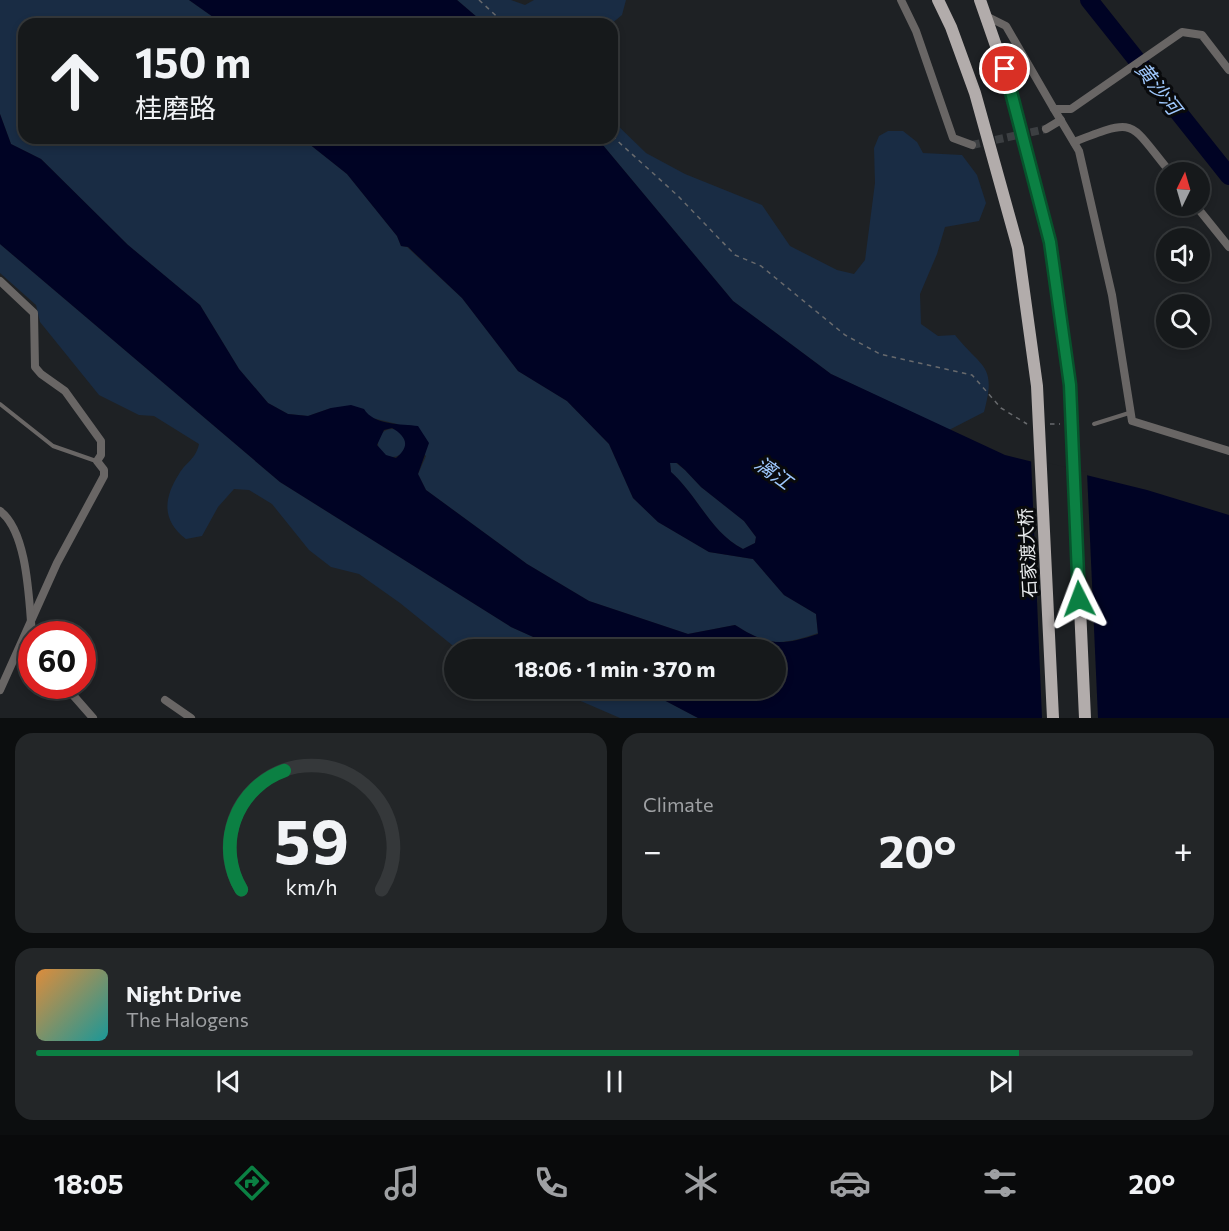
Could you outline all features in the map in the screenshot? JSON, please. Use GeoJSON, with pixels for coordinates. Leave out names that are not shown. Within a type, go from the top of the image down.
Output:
{"type":"FeatureCollection","features":[{"type":"Feature","properties":{"kind":"main road","name":"石家渡大桥"},"geometry":{"type":"LineString","coordinates":[[938,0],[951,27],[975,93],[1018,248],[1037,386],[1053,718]]}},
{"type":"Feature","properties":{"kind":"main road"},"geometry":{"type":"LineString","coordinates":[[980,0],[988,17],[1010,86],[1050,242],[1070,385],[1085,718]]}},
{"type":"Feature","properties":{"kind":"street"},"geometry":{"type":"LineString","coordinates":[[901,0],[916,30],[953,138],[972,145]]}},
{"type":"Feature","properties":{"kind":"street"},"geometry":{"type":"LineString","coordinates":[[988,17],[1006,26],[1079,151],[1112,295],[1131,421],[1229,450]]}},
{"type":"Feature","properties":{"kind":"street"},"geometry":{"type":"LineString","coordinates":[[1054,109],[1071,109],[1182,32],[1203,34],[1229,70]]}},
{"type":"Feature","properties":{"kind":"street"},"geometry":{"type":"LineString","coordinates":[[1046,129],[1061,120]]}},
{"type":"Feature","properties":{"kind":"street"},"geometry":{"type":"LineString","coordinates":[[1074,142],[1114,126],[1127,125],[1135,130],[1162,162]]}},
{"type":"Feature","properties":{"kind":"street"},"geometry":{"type":"LineString","coordinates":[[1204,216],[1229,248]]}},
{"type":"Feature","properties":{"kind":"street"},"geometry":{"type":"LineString","coordinates":[[0,281],[34,314],[35,367],[40,374],[65,391],[101,441],[101,455],[97,461],[104,470],[104,476],[57,563],[31,621]]}},
{"type":"Feature","properties":{"kind":"street"},"geometry":{"type":"LineString","coordinates":[[0,511],[8,517],[12,525],[27,573],[31,621]]}},
{"type":"Feature","properties":{"kind":"street"},"geometry":{"type":"LineString","coordinates":[[0,690],[18,650]]}},
{"type":"Feature","properties":{"kind":"street"},"geometry":{"type":"LineString","coordinates":[[76,699],[93,718]]}},
{"type":"Feature","properties":{"kind":"street"},"geometry":{"type":"LineString","coordinates":[[165,700],[191,718]]}},
{"type":"Feature","properties":{"kind":"lane"},"geometry":{"type":"LineString","coordinates":[[0,404],[53,446],[97,461]]}},
{"type":"Feature","properties":{"kind":"lane"},"geometry":{"type":"LineString","coordinates":[[1094,424],[1129,413]]}},
{"type":"Feature","properties":{"kind":"path"},"geometry":{"type":"LineString","coordinates":[[479,0],[498,18]]}},
{"type":"Feature","properties":{"kind":"path"},"geometry":{"type":"LineString","coordinates":[[618,141],[677,195],[735,255],[761,266],[845,335],[880,354],[972,375],[1001,408],[1026,424]]}},
{"type":"Feature","properties":{"kind":"path"},"geometry":{"type":"LineString","coordinates":[[1049,424],[1060,424]]}},
{"type":"Feature","properties":{"kind":"shaded area"},"geometry":{"type":"Polygon","coordinates":[[[0,0],[189,0],[214,18],[18,18],[18,144],[309,144],[347,174],[397,236],[401,246],[407,247],[462,298],[518,371],[567,401],[609,444],[633,498],[658,522],[709,552],[753,559],[784,595],[816,614],[818,633],[786,642],[786,639],[763,639],[735,625],[688,634],[589,601],[527,564],[426,490],[418,474],[426,456],[397,424],[331,408],[308,416],[288,414],[268,403],[239,369],[200,305],[128,245],[41,159],[11,144],[0,114],[0,0]]]}},
{"type":"Feature","properties":{"kind":"shaded area"},"geometry":{"type":"Polygon","coordinates":[[[457,0],[511,0],[525,5],[534,0],[626,0],[622,15],[618,18],[478,18],[457,0]]]}},
{"type":"Feature","properties":{"kind":"shaded area"},"geometry":{"type":"Polygon","coordinates":[[[618,126],[646,153],[685,174],[762,205],[790,246],[837,270],[854,274],[865,260],[875,183],[874,148],[879,136],[888,131],[903,131],[917,142],[923,153],[962,155],[977,175],[986,203],[979,221],[945,227],[937,254],[920,294],[921,324],[938,336],[955,335],[984,368],[989,385],[984,412],[949,430],[831,374],[733,301],[602,144],[618,144],[618,126]]]}},
{"type":"Feature","properties":{"kind":"shaded area"},"geometry":{"type":"Polygon","coordinates":[[[0,244],[280,482],[511,627],[538,639],[445,639],[359,574],[331,567],[309,550],[272,504],[249,490],[234,489],[218,507],[202,536],[186,539],[178,532],[169,517],[168,501],[174,483],[196,453],[199,444],[154,416],[139,415],[99,395],[40,322],[36,305],[0,273],[0,244]]]}},
{"type":"Feature","properties":{"kind":"shaded area"},"geometry":{"type":"Polygon","coordinates":[[[392,429],[402,433],[406,443],[402,453],[392,457],[382,453],[378,443],[382,433],[392,429]]]}},
{"type":"Feature","properties":{"kind":"shaded area"},"geometry":{"type":"Polygon","coordinates":[[[670,463],[676,463],[685,470],[701,487],[744,521],[756,537],[755,543],[743,549],[722,534],[671,472],[670,463]]]}},
{"type":"Feature","properties":{"kind":"shaded area"},"geometry":{"type":"Polygon","coordinates":[[[576,699],[662,699],[698,718],[620,718],[576,699]]]}},
{"type":"Feature","properties":{"kind":"water"},"geometry":{"type":"Polygon","coordinates":[[[189,0],[457,0],[478,18],[214,18],[189,0]]]}},
{"type":"Feature","properties":{"kind":"water"},"geometry":{"type":"Polygon","coordinates":[[[0,114],[11,144],[41,159],[128,245],[200,305],[239,369],[268,403],[288,414],[308,416],[331,408],[351,405],[364,409],[381,421],[418,426],[429,443],[418,474],[426,490],[527,564],[589,601],[688,634],[735,625],[763,639],[538,639],[511,627],[280,482],[0,244],[0,114]],[[392,428],[384,430],[377,445],[386,455],[396,458],[404,449],[403,438],[392,428]]]}},
{"type":"Feature","properties":{"kind":"water","name":"漓江"},"geometry":{"type":"Polygon","coordinates":[[[309,144],[602,144],[733,301],[831,374],[1005,455],[1147,490],[1229,515],[1229,718],[698,718],[662,699],[786,699],[786,642],[818,634],[816,614],[784,595],[753,559],[709,552],[658,522],[633,498],[609,444],[567,401],[518,371],[462,298],[408,247],[401,246],[397,236],[347,174],[309,144]],[[670,463],[671,472],[722,534],[743,549],[755,543],[756,537],[744,521],[701,487],[677,463],[670,463]]]}},
{"type":"Feature","properties":{"kind":"pier"},"geometry":{"type":"Polygon","coordinates":[[[1031,459],[1087,472],[1098,718],[1042,718],[1031,459]]]}},
{"type":"Feature","properties":{"kind":"waterway","name":"黄沙河"},"geometry":{"type":"LineString","coordinates":[[1089,0],[1229,176]]}},
{"type":"Feature","properties":{"kind":"tunnel"},"geometry":{"type":"LineString","coordinates":[[972,145],[1046,129]]}},
{"type":"Feature","properties":{"kind":"route"},"geometry":{"type":"LineString","coordinates":[[1005,69],[1050,242],[1070,385],[1079,599]]}}]}
